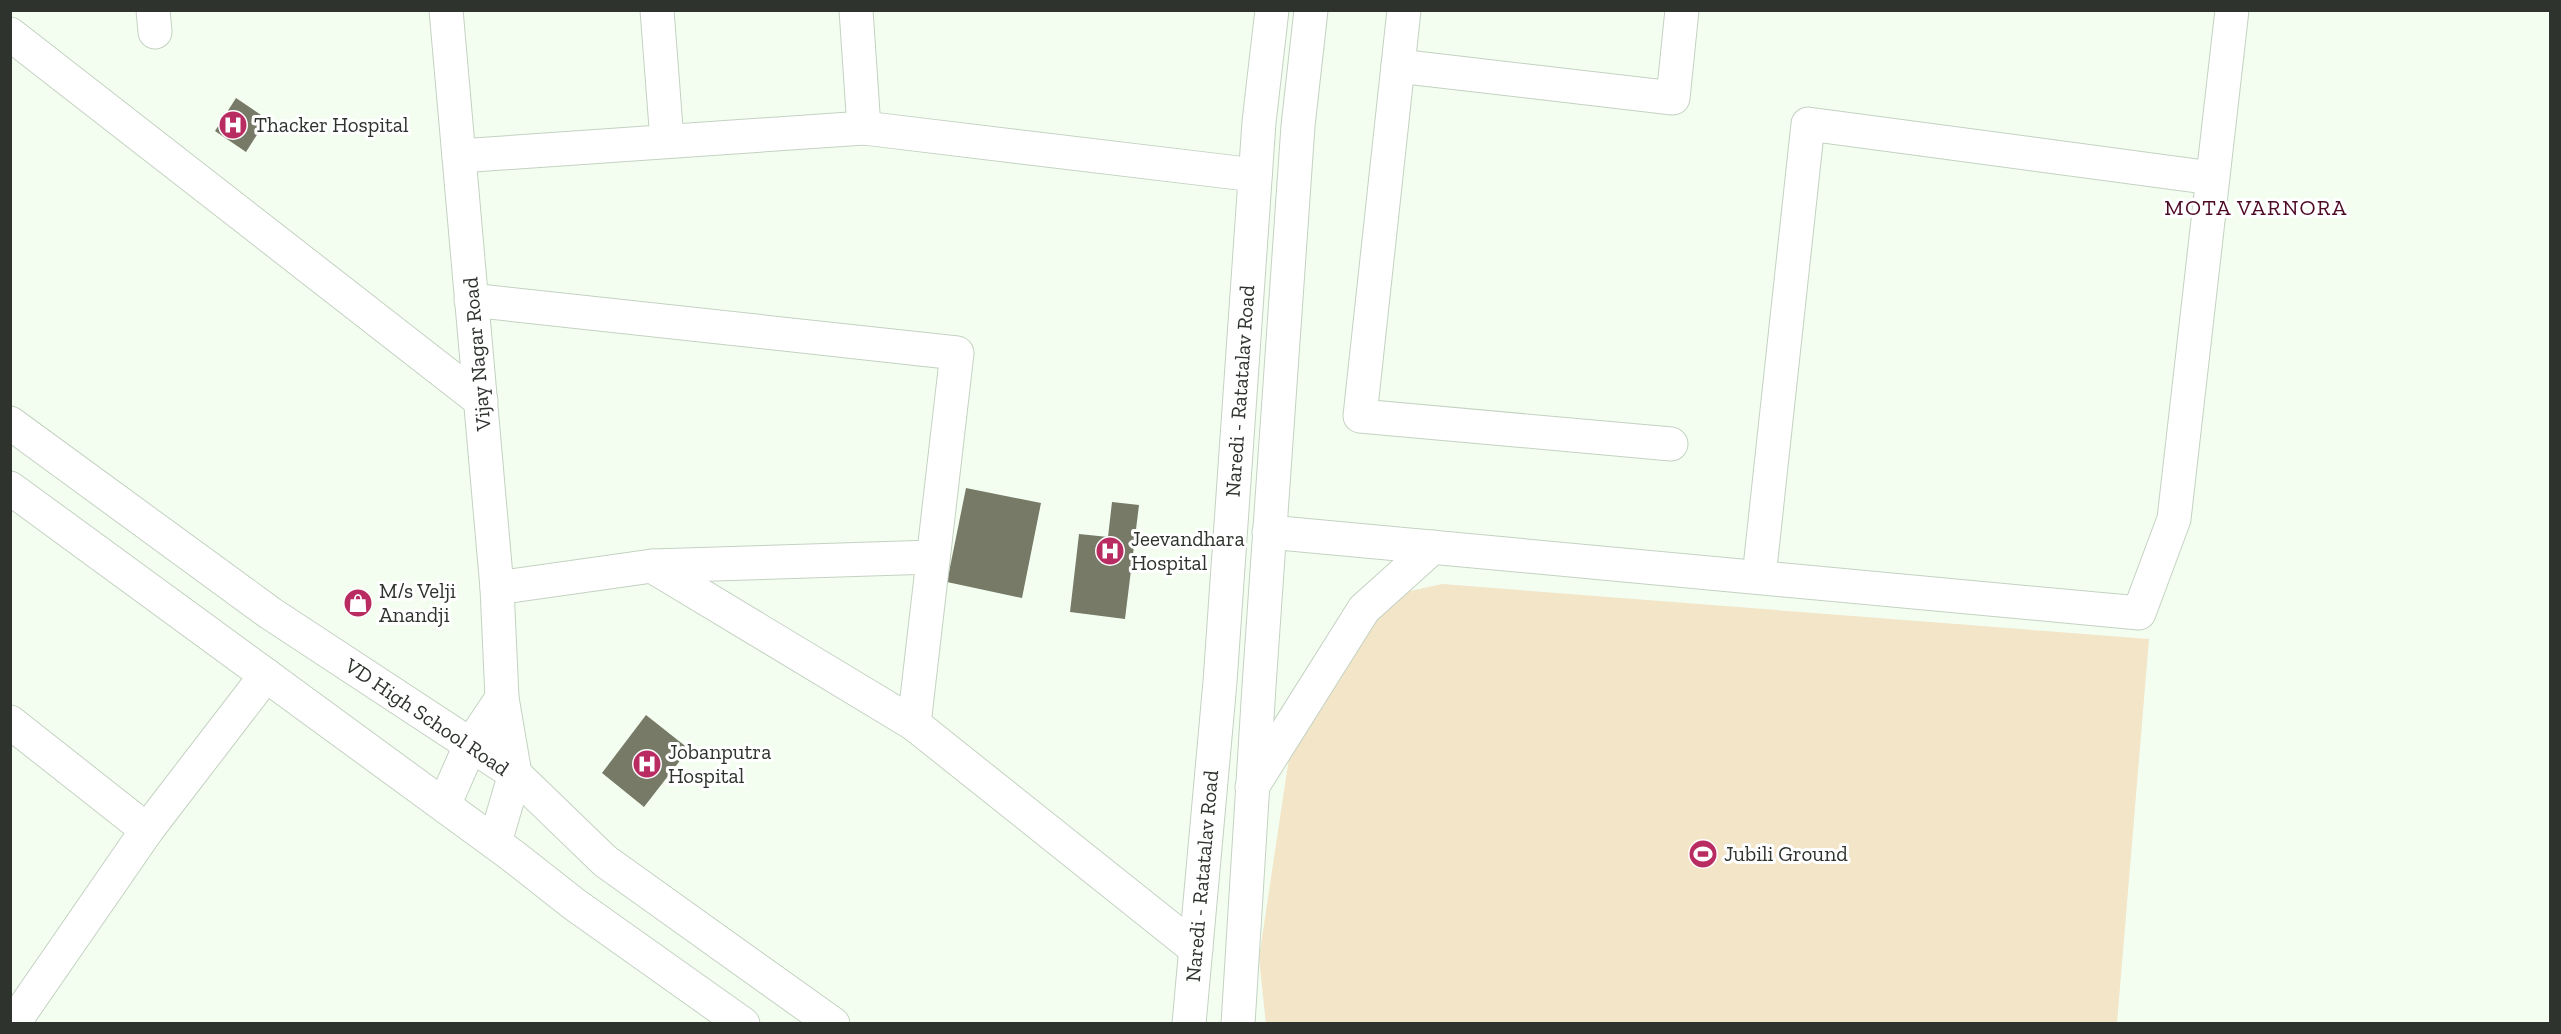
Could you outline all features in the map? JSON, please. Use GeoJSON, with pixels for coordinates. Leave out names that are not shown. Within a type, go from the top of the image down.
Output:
{"type":"FeatureCollection","features":[{"type":"Feature","properties":{"kind":"street","name":"Vijay Nagar Road"},"geometry":{"type":"LineString","coordinates":[[446,10],[497,588],[502,698],[515,774],[495,842]]}},
{"type":"Feature","properties":{"kind":"street"},"geometry":{"type":"LineString","coordinates":[[657,10],[667,141]]}},
{"type":"Feature","properties":{"kind":"street"},"geometry":{"type":"LineString","coordinates":[[856,10],[864,128]]}},
{"type":"Feature","properties":{"kind":"street","name":"Naredi - Ratatalav Road"},"geometry":{"type":"LineString","coordinates":[[1190,1023],[1220,670],[1255,175],[1272,10]]}},
{"type":"Feature","properties":{"kind":"street","name":"Naredi - Ratatalav Road"},"geometry":{"type":"LineString","coordinates":[[1238,1023],[1269,532],[1298,126],[1311,10]]}},
{"type":"Feature","properties":{"kind":"street"},"geometry":{"type":"LineString","coordinates":[[1404,10],[1360,416],[1671,444]]}},
{"type":"Feature","properties":{"kind":"street"},"geometry":{"type":"LineString","coordinates":[[1398,66],[1673,98],[1682,10]]}},
{"type":"Feature","properties":{"kind":"street"},"geometry":{"type":"LineString","coordinates":[[1269,532],[2139,613],[2174,519],[2232,10]]}},
{"type":"Feature","properties":{"kind":"street"},"geometry":{"type":"LineString","coordinates":[[10,34],[481,401]]}},
{"type":"Feature","properties":{"kind":"street"},"geometry":{"type":"LineString","coordinates":[[1759,577],[1808,124],[2212,178]]}},
{"type":"Feature","properties":{"kind":"street"},"geometry":{"type":"LineString","coordinates":[[459,156],[864,128],[1255,175]]}},
{"type":"Feature","properties":{"kind":"street"},"geometry":{"type":"LineString","coordinates":[[471,300],[957,353],[914,724]]}},
{"type":"Feature","properties":{"kind":"street","name":"VD High School Road"},"geometry":{"type":"LineString","coordinates":[[10,423],[270,613],[515,774],[604,861],[833,1023]]}},
{"type":"Feature","properties":{"kind":"street"},"geometry":{"type":"LineString","coordinates":[[10,488],[495,842],[574,904],[743,1023]]}},
{"type":"Feature","properties":{"kind":"street"},"geometry":{"type":"LineString","coordinates":[[1252,787],[1365,609],[1432,547]]}},
{"type":"Feature","properties":{"kind":"street"},"geometry":{"type":"LineString","coordinates":[[497,588],[652,566],[933,557]]}},
{"type":"Feature","properties":{"kind":"street"},"geometry":{"type":"LineString","coordinates":[[652,566],[914,724],[1196,949]]}},
{"type":"Feature","properties":{"kind":"street"},"geometry":{"type":"LineString","coordinates":[[13,1023],[147,830],[266,675]]}},
{"type":"Feature","properties":{"kind":"street"},"geometry":{"type":"LineString","coordinates":[[444,805],[470,746],[502,698]]}},
{"type":"Feature","properties":{"kind":"street"},"geometry":{"type":"LineString","coordinates":[[10,722],[147,830]]}},
{"type":"Feature","properties":{"kind":"shaded area","name":"Jubili Ground"},"geometry":{"type":"Polygon","coordinates":[[[1442,584],[2149,639],[2117,1023],[1266,1024],[1259,958],[1290,751],[1378,598],[1442,584]]]}},
{"type":"Feature","properties":{"kind":"building"},"geometry":{"type":"Polygon","coordinates":[[[236,98],[267,119],[246,152],[215,131],[236,98]]]}},
{"type":"Feature","properties":{"kind":"building"},"geometry":{"type":"Polygon","coordinates":[[[966,488],[1041,503],[1022,598],[947,582],[966,488]]]}},
{"type":"Feature","properties":{"kind":"building"},"geometry":{"type":"Polygon","coordinates":[[[1112,502],[1139,505],[1125,619],[1070,612],[1079,534],[1108,537],[1112,502]]]}},
{"type":"Feature","properties":{"kind":"building"},"geometry":{"type":"Polygon","coordinates":[[[646,715],[689,749],[644,807],[602,773],[646,715]]]}},
{"type":"Feature","properties":{"kind":"place","name":"Thacker Hospital"},"geometry":{"type":"Point","coordinates":[233,125]}},
{"type":"Feature","properties":{"kind":"place","name":"Jeevandhara Hospital"},"geometry":{"type":"Point","coordinates":[1110,551]}},
{"type":"Feature","properties":{"kind":"place","name":"M/s Velji Anandji"},"geometry":{"type":"Point","coordinates":[358,603]}},
{"type":"Feature","properties":{"kind":"place","name":"Jobanputra Hospital"},"geometry":{"type":"Point","coordinates":[647,764]}},
{"type":"Feature","properties":{"kind":"place","name":"Jubili Ground"},"geometry":{"type":"Point","coordinates":[1703,854]}},
{"type":"Feature","properties":{"kind":"district","name":"MOTA VARNORA"},"geometry":{"type":"Point","coordinates":[2256,207]}}]}
